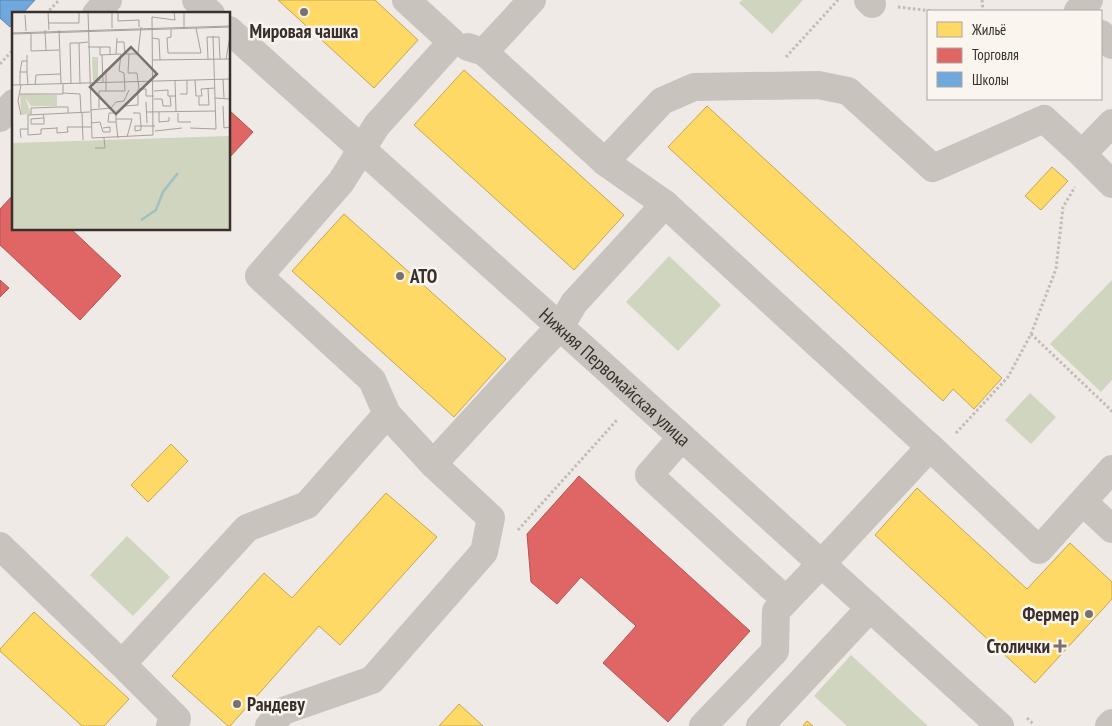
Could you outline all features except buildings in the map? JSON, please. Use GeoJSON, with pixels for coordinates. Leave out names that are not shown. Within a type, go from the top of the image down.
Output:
{"type":"FeatureCollection","features":[{"type":"Feature","properties":{"kind":"street"},"geometry":{"type":"LineString","coordinates":[[98,12],[108,0]]}},
{"type":"Feature","properties":{"kind":"street"},"geometry":{"type":"LineString","coordinates":[[196,0],[209,12]]}},
{"type":"Feature","properties":{"kind":"street"},"geometry":{"type":"LineString","coordinates":[[406,0],[452,42],[484,52],[605,162],[665,204],[1039,550],[1112,470]]}},
{"type":"Feature","properties":{"kind":"street"},"geometry":{"type":"LineString","coordinates":[[484,52],[532,0]]}},
{"type":"Feature","properties":{"kind":"street"},"geometry":{"type":"LineString","coordinates":[[1079,10],[1089,0]]}},
{"type":"Feature","properties":{"kind":"street","name":"Нижняя Первомайская улица"},"geometry":{"type":"LineString","coordinates":[[230,31],[1000,726]]}},
{"type":"Feature","properties":{"kind":"street"},"geometry":{"type":"LineString","coordinates":[[1102,35],[1112,45]]}},
{"type":"Feature","properties":{"kind":"street"},"geometry":{"type":"LineString","coordinates":[[269,726],[283,711],[372,680],[484,552],[491,518],[433,464],[387,414],[372,380],[259,276],[341,182],[378,125],[452,42]]}},
{"type":"Feature","properties":{"kind":"street"},"geometry":{"type":"LineString","coordinates":[[605,162],[662,101],[694,87],[818,85],[848,91],[933,168],[1044,120],[1112,184]]}},
{"type":"Feature","properties":{"kind":"street"},"geometry":{"type":"LineString","coordinates":[[0,118],[12,105]]}},
{"type":"Feature","properties":{"kind":"street"},"geometry":{"type":"LineString","coordinates":[[1086,158],[1112,122]]}},
{"type":"Feature","properties":{"kind":"street"},"geometry":{"type":"LineString","coordinates":[[433,464],[560,327],[574,302],[665,204]]}},
{"type":"Feature","properties":{"kind":"street"},"geometry":{"type":"LineString","coordinates":[[122,664],[247,528],[307,505],[387,414]]}},
{"type":"Feature","properties":{"kind":"street"},"geometry":{"type":"LineString","coordinates":[[682,437],[648,475],[786,600]]}},
{"type":"Feature","properties":{"kind":"street"},"geometry":{"type":"LineString","coordinates":[[703,726],[775,651],[776,611],[933,451]]}},
{"type":"Feature","properties":{"kind":"street"},"geometry":{"type":"LineString","coordinates":[[1083,502],[1112,529]]}},
{"type":"Feature","properties":{"kind":"street"},"geometry":{"type":"LineString","coordinates":[[0,546],[122,664],[177,724]]}},
{"type":"Feature","properties":{"kind":"street"},"geometry":{"type":"LineString","coordinates":[[760,726],[870,608]]}},
{"type":"Feature","properties":{"kind":"path"},"geometry":{"type":"LineString","coordinates":[[48,12],[59,0]]}},
{"type":"Feature","properties":{"kind":"path"},"geometry":{"type":"LineString","coordinates":[[759,86],[838,0]]}},
{"type":"Feature","properties":{"kind":"path"},"geometry":{"type":"LineString","coordinates":[[870,2],[927,10]]}},
{"type":"Feature","properties":{"kind":"path"},"geometry":{"type":"LineString","coordinates":[[0,64],[12,51]]}},
{"type":"Feature","properties":{"kind":"path"},"geometry":{"type":"LineString","coordinates":[[933,451],[1008,377],[1031,334],[1056,269],[1063,207],[1086,158]]}},
{"type":"Feature","properties":{"kind":"path"},"geometry":{"type":"LineString","coordinates":[[1031,334],[1111,410],[1112,414]]}},
{"type":"Feature","properties":{"kind":"path"},"geometry":{"type":"LineString","coordinates":[[484,552],[520,528],[617,420]]}},
{"type":"Feature","properties":{"kind":"green space"},"geometry":{"type":"Polygon","coordinates":[[[742,0],[803,0],[772,34],[739,3],[742,0]]]}},
{"type":"Feature","properties":{"kind":"green space"},"geometry":{"type":"Polygon","coordinates":[[[669,256],[721,305],[678,351],[626,302],[669,256]]]}},
{"type":"Feature","properties":{"kind":"green space"},"geometry":{"type":"Polygon","coordinates":[[[1112,280],[1112,380],[1101,392],[1050,344],[1112,280]]]}},
{"type":"Feature","properties":{"kind":"green space"},"geometry":{"type":"Polygon","coordinates":[[[1030,393],[1056,417],[1031,444],[1005,420],[1030,393]]]}},
{"type":"Feature","properties":{"kind":"green space"},"geometry":{"type":"Polygon","coordinates":[[[127,536],[170,577],[133,616],[90,575],[127,536]]]}},
{"type":"Feature","properties":{"kind":"green space"},"geometry":{"type":"Polygon","coordinates":[[[851,655],[928,726],[847,726],[814,696],[851,655]]]}},
{"type":"Feature","properties":{"kind":"place","name":"Мировая чашка"},"geometry":{"type":"Point","coordinates":[304,12]}},
{"type":"Feature","properties":{"kind":"place","name":"АТО"},"geometry":{"type":"Point","coordinates":[400,276]}},
{"type":"Feature","properties":{"kind":"place","name":"Фермер"},"geometry":{"type":"Point","coordinates":[1089,614]}},
{"type":"Feature","properties":{"kind":"place","name":"Столички"},"geometry":{"type":"Point","coordinates":[1060,646]}},
{"type":"Feature","properties":{"kind":"place","name":"Рандеву"},"geometry":{"type":"Point","coordinates":[237,704]}}]}
